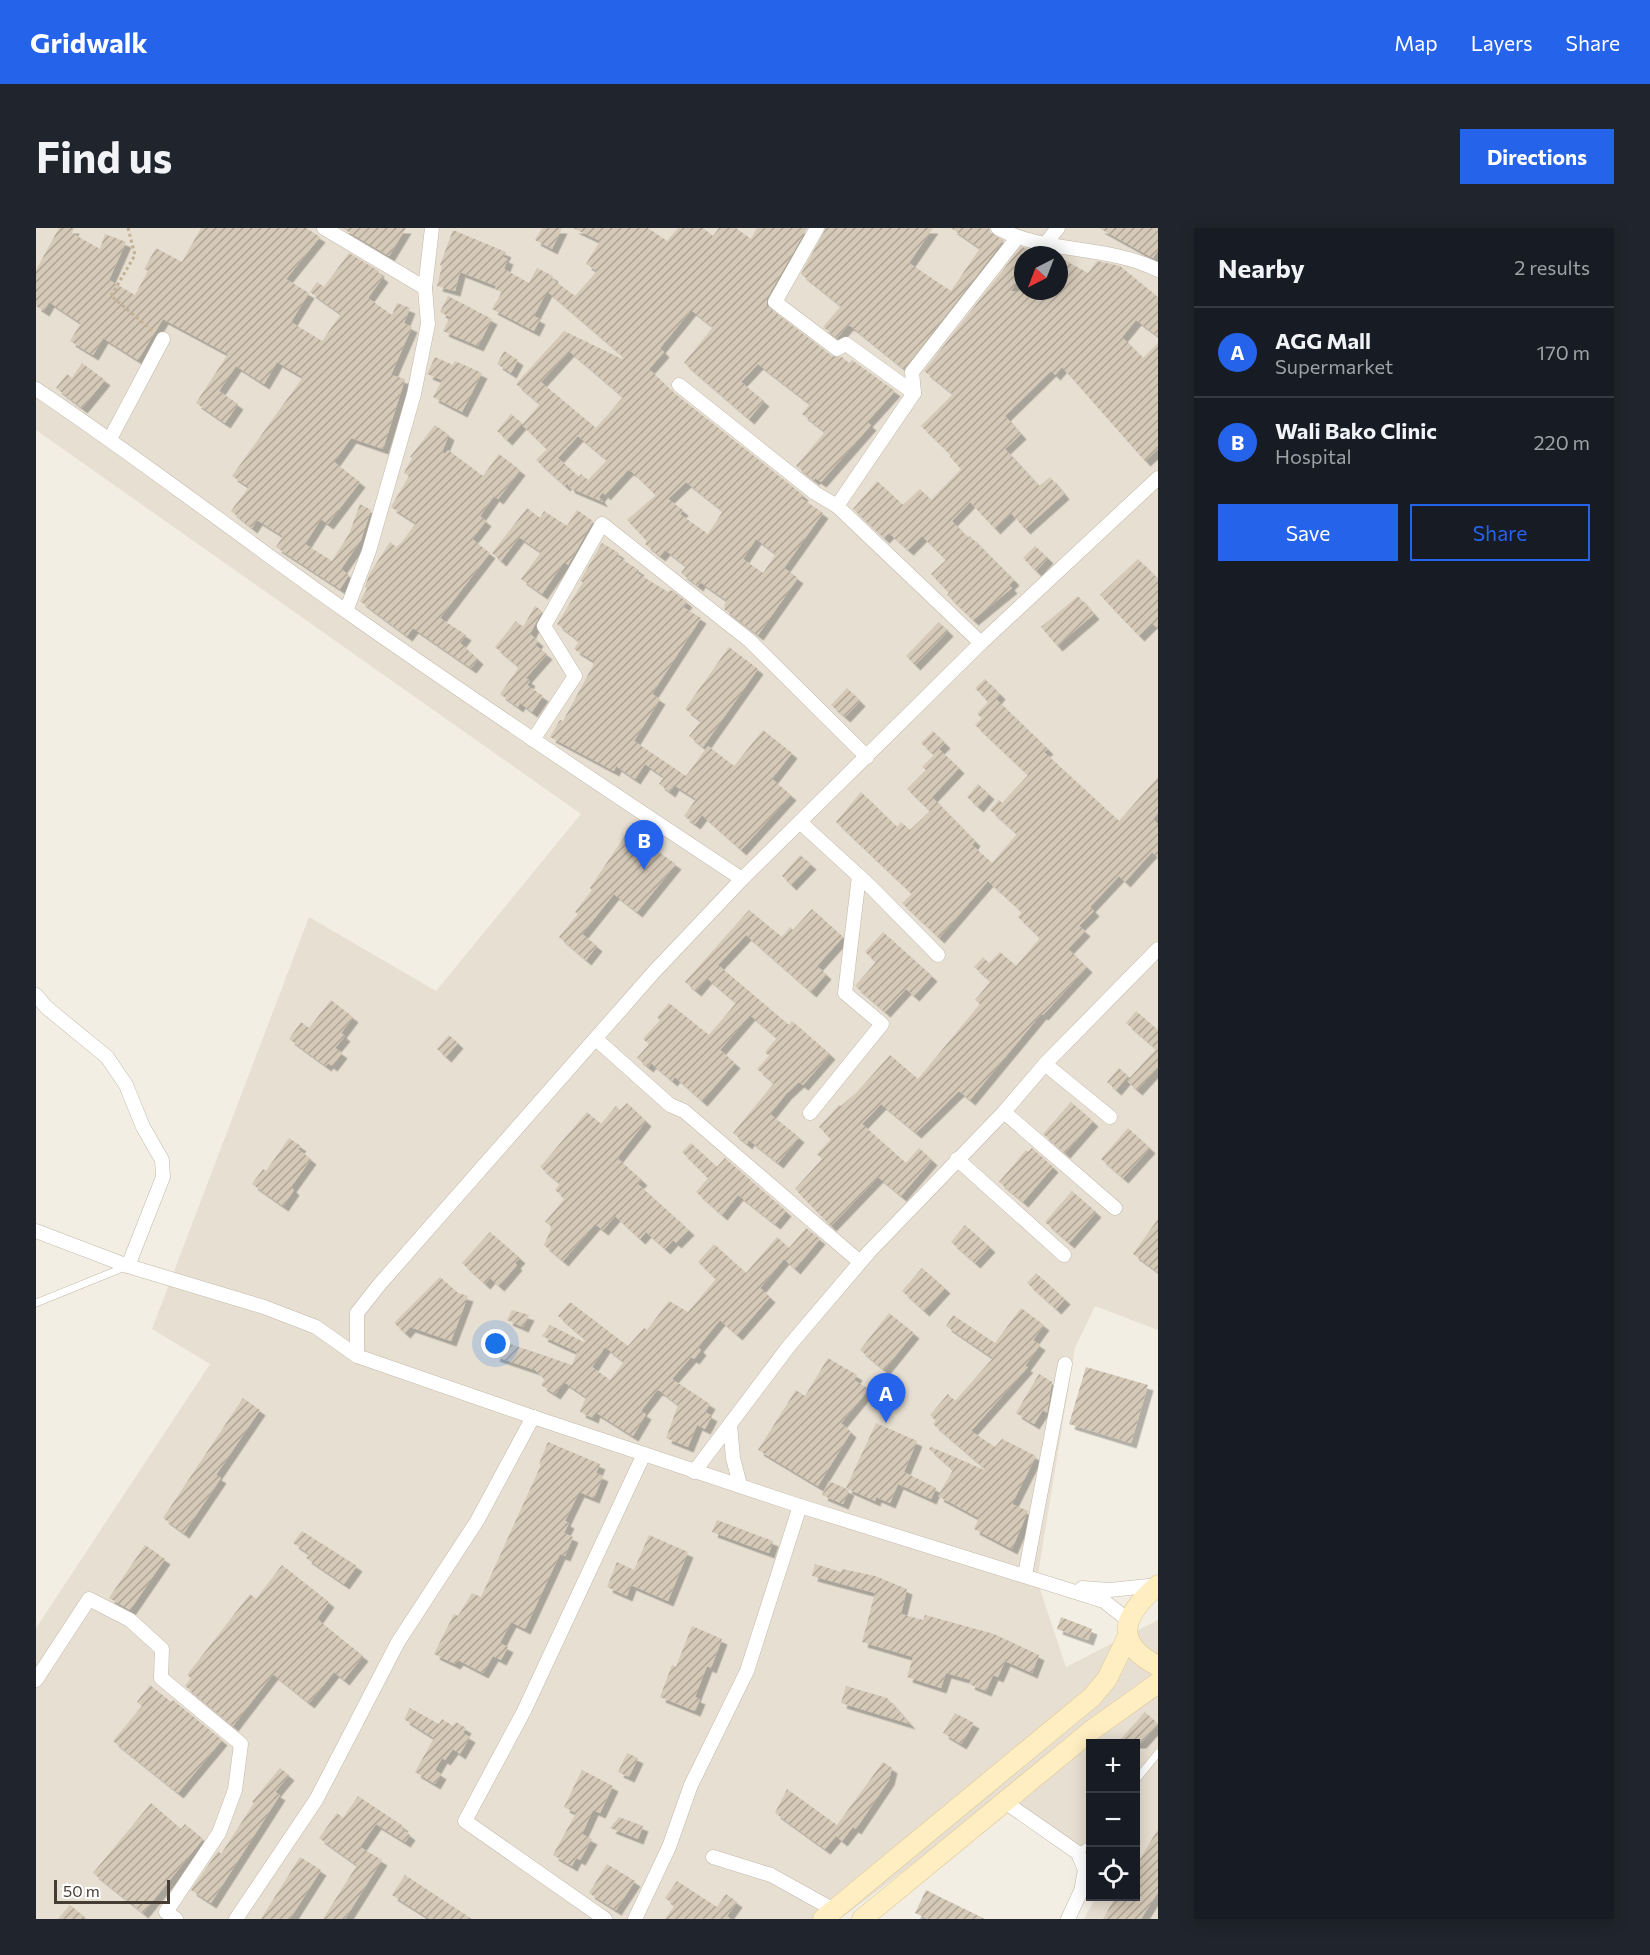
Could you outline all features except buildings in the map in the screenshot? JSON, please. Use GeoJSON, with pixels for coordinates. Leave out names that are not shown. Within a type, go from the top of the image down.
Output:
{"type":"FeatureCollection","features":[{"type":"Feature","properties":{"kind":"main road"},"geometry":{"type":"LineString","coordinates":[[828,1914],[1092,1697],[1107,1679],[1134,1607],[1158,1585]]}},
{"type":"Feature","properties":{"kind":"main road"},"geometry":{"type":"LineString","coordinates":[[1127,1629],[1134,1650],[1158,1666]]}},
{"type":"Feature","properties":{"kind":"main road"},"geometry":{"type":"LineString","coordinates":[[862,1919],[1130,1701],[1158,1683]]}},
{"type":"Feature","properties":{"kind":"street"},"geometry":{"type":"LineString","coordinates":[[324,228],[396,273],[425,288]]}},
{"type":"Feature","properties":{"kind":"street"},"geometry":{"type":"LineString","coordinates":[[346,611],[369,551],[414,394],[428,324],[425,288],[432,228]]}},
{"type":"Feature","properties":{"kind":"street"},"geometry":{"type":"LineString","coordinates":[[817,228],[775,302],[837,349],[846,344],[914,393]]}},
{"type":"Feature","properties":{"kind":"street"},"geometry":{"type":"LineString","coordinates":[[998,228],[1017,238],[1096,250],[1138,260],[1158,270]]}},
{"type":"Feature","properties":{"kind":"street"},"geometry":{"type":"LineString","coordinates":[[1046,243],[1058,228]]}},
{"type":"Feature","properties":{"kind":"street"},"geometry":{"type":"LineString","coordinates":[[837,506],[914,393],[912,372],[1017,238]]}},
{"type":"Feature","properties":{"kind":"street"},"geometry":{"type":"LineString","coordinates":[[110,439],[162,339]]}},
{"type":"Feature","properties":{"kind":"street"},"geometry":{"type":"LineString","coordinates":[[679,385],[815,493],[837,506],[981,643]]}},
{"type":"Feature","properties":{"kind":"street"},"geometry":{"type":"LineString","coordinates":[[36,389],[110,439],[346,611],[533,740],[742,879]]}},
{"type":"Feature","properties":{"kind":"street"},"geometry":{"type":"LineString","coordinates":[[357,1356],[357,1313],[394,1267],[653,973],[742,879],[981,643],[1158,478]]}},
{"type":"Feature","properties":{"kind":"street"},"geometry":{"type":"LineString","coordinates":[[533,740],[574,676],[544,626],[602,524],[749,640],[867,757]]}},
{"type":"Feature","properties":{"kind":"street"},"geometry":{"type":"LineString","coordinates":[[801,823],[859,876],[938,955]]}},
{"type":"Feature","properties":{"kind":"street"},"geometry":{"type":"LineString","coordinates":[[810,1113],[882,1024],[845,993],[859,876]]}},
{"type":"Feature","properties":{"kind":"street"},"geometry":{"type":"LineString","coordinates":[[694,1472],[789,1346],[860,1262],[1004,1112],[1045,1064],[1158,949]]}},
{"type":"Feature","properties":{"kind":"street"},"geometry":{"type":"LineString","coordinates":[[36,995],[46,1007],[107,1057],[126,1085],[143,1127],[162,1161],[163,1177],[128,1266]]}},
{"type":"Feature","properties":{"kind":"street"},"geometry":{"type":"LineString","coordinates":[[596,1039],[670,1106],[684,1111],[860,1262]]}},
{"type":"Feature","properties":{"kind":"street"},"geometry":{"type":"LineString","coordinates":[[1045,1064],[1110,1117]]}},
{"type":"Feature","properties":{"kind":"street"},"geometry":{"type":"LineString","coordinates":[[1004,1112],[1115,1209]]}},
{"type":"Feature","properties":{"kind":"street"},"geometry":{"type":"LineString","coordinates":[[957,1159],[1064,1255]]}},
{"type":"Feature","properties":{"kind":"street"},"geometry":{"type":"LineString","coordinates":[[36,1231],[128,1266],[264,1307],[316,1327],[357,1356],[533,1417],[694,1472],[1104,1601],[1127,1629]]}},
{"type":"Feature","properties":{"kind":"street"},"geometry":{"type":"LineString","coordinates":[[1025,1575],[1065,1364]]}},
{"type":"Feature","properties":{"kind":"street"},"geometry":{"type":"LineString","coordinates":[[236,1919],[316,1800],[398,1642],[477,1521],[533,1417]]}},
{"type":"Feature","properties":{"kind":"street"},"geometry":{"type":"LineString","coordinates":[[730,1425],[733,1458],[740,1485]]}},
{"type":"Feature","properties":{"kind":"street"},"geometry":{"type":"LineString","coordinates":[[605,1919],[465,1821],[524,1711],[644,1454]]}},
{"type":"Feature","properties":{"kind":"street"},"geometry":{"type":"LineString","coordinates":[[635,1919],[669,1847],[691,1785],[747,1671],[800,1506]]}},
{"type":"Feature","properties":{"kind":"street"},"geometry":{"type":"LineString","coordinates":[[1051,1583],[1110,1590],[1158,1585]]}},
{"type":"Feature","properties":{"kind":"street"},"geometry":{"type":"LineString","coordinates":[[36,1680],[89,1599],[130,1620],[162,1648],[161,1678],[241,1744],[235,1790],[219,1833],[166,1912],[176,1919]]}},
{"type":"Feature","properties":{"kind":"street"},"geometry":{"type":"LineString","coordinates":[[1005,1802],[1078,1853],[1084,1870],[1081,1891],[1068,1919]]}},
{"type":"Feature","properties":{"kind":"street"},"geometry":{"type":"LineString","coordinates":[[713,1857],[771,1875],[828,1914]]}},
{"type":"Feature","properties":{"kind":"lane"},"geometry":{"type":"LineString","coordinates":[[36,1303],[128,1266]]}},
{"type":"Feature","properties":{"kind":"lane"},"geometry":{"type":"LineString","coordinates":[[1140,1775],[1158,1753]]}},
{"type":"Feature","properties":{"kind":"lane"},"geometry":{"type":"LineString","coordinates":[[1078,1853],[1086,1847]]}},
{"type":"Feature","properties":{"kind":"path"},"geometry":{"type":"LineString","coordinates":[[128,228],[135,255],[111,296],[162,339]]}},
{"type":"Feature","properties":{"kind":"shaded area"},"geometry":{"type":"Polygon","coordinates":[[[36,228],[1158,228],[1158,1330],[1095,1306],[1075,1348],[1037,1580],[1066,1667],[1158,1620],[1158,1919],[1084,1919],[1094,1901],[1140,1901],[1140,1739],[1086,1739],[1086,1859],[1001,1797],[840,1919],[36,1919],[36,1628],[210,1364],[152,1329],[309,917],[436,991],[581,814],[36,430],[36,228]]]}},
{"type":"Feature","properties":{"kind":"place","name":"Wali Bako Clinic"},"geometry":{"type":"Point","coordinates":[644,870]}},
{"type":"Feature","properties":{"kind":"place","name":"AGG Mall"},"geometry":{"type":"Point","coordinates":[886,1423]}}]}
